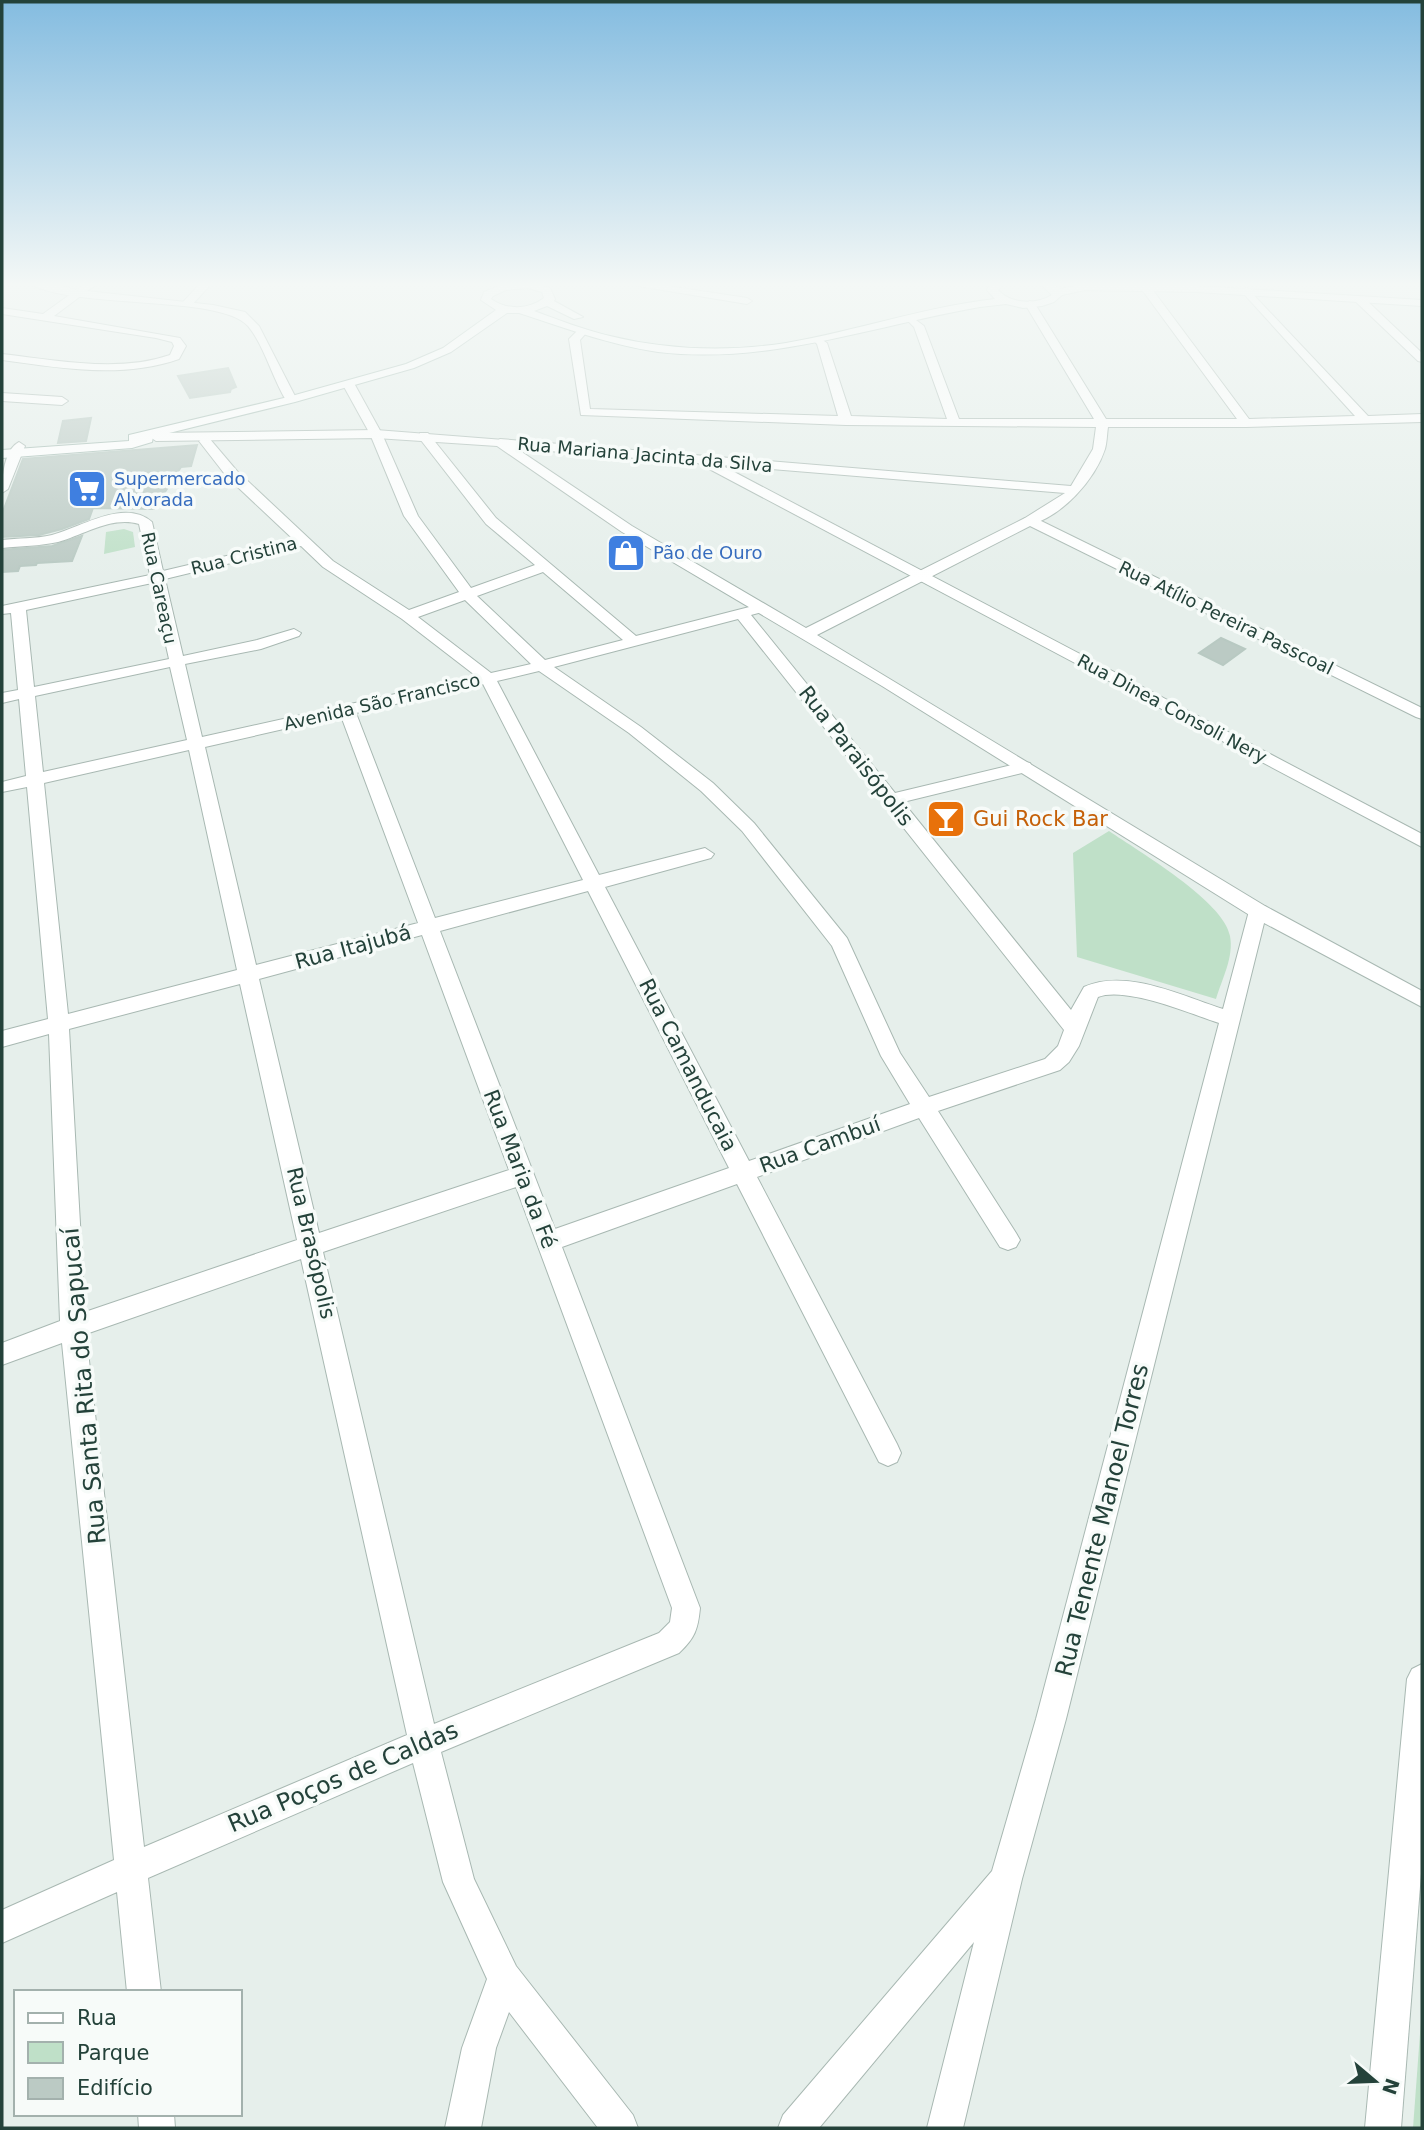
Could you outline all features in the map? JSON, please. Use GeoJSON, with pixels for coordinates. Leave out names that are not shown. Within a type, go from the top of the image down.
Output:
{"type":"FeatureCollection","features":[{"type":"Feature","properties":{"kind":"street"},"geometry":{"type":"LineString","coordinates":[[282,382],[291,400]]}},
{"type":"Feature","properties":{"kind":"street"},"geometry":{"type":"LineString","coordinates":[[2,447],[18,449],[132,441],[357,382]]}},
{"type":"Feature","properties":{"kind":"street"},"geometry":{"type":"LineString","coordinates":[[581,382],[586,412],[954,423],[1246,423],[1422,418]]}},
{"type":"Feature","properties":{"kind":"street"},"geometry":{"type":"LineString","coordinates":[[834,382],[846,421]]}},
{"type":"Feature","properties":{"kind":"street"},"geometry":{"type":"LineString","coordinates":[[939,382],[954,423]]}},
{"type":"Feature","properties":{"kind":"street"},"geometry":{"type":"LineString","coordinates":[[806,634],[1030,521],[1063,501],[1075,490],[1099,449],[1102,423],[1077,382]]}},
{"type":"Feature","properties":{"kind":"street"},"geometry":{"type":"LineString","coordinates":[[1216,382],[1246,423]]}},
{"type":"Feature","properties":{"kind":"street"},"geometry":{"type":"LineString","coordinates":[[1332,382],[1366,421]]}},
{"type":"Feature","properties":{"kind":"street"},"geometry":{"type":"LineString","coordinates":[[349,385],[376,434],[411,516],[468,596],[542,666],[674,758],[708,787],[756,836],[786,872],[840,943],[879,1034],[1009,1240]]}},
{"type":"Feature","properties":{"kind":"street"},"geometry":{"type":"LineString","coordinates":[[2,397],[62,401]]}},
{"type":"Feature","properties":{"kind":"street"},"geometry":{"type":"LineString","coordinates":[[210,420],[201,436],[232,474],[328,564],[407,616],[488,678]]}},
{"type":"Feature","properties":{"kind":"street","name":"Rua Mariana Jacinta da Silva"},"geometry":{"type":"LineString","coordinates":[[132,441],[201,436]]}},
{"type":"Feature","properties":{"kind":"street","name":"Rua Mariana Jacinta da Silva"},"geometry":{"type":"LineString","coordinates":[[132,441],[156,437],[201,436],[424,436],[1075,490]]}},
{"type":"Feature","properties":{"kind":"street"},"geometry":{"type":"LineString","coordinates":[[424,436],[465,492],[491,521],[634,642]]}},
{"type":"Feature","properties":{"kind":"street"},"geometry":{"type":"LineString","coordinates":[[500,443],[627,529],[806,634],[1258,911],[1422,1000]]}},
{"type":"Feature","properties":{"kind":"street"},"geometry":{"type":"LineString","coordinates":[[2,454],[18,449]]}},
{"type":"Feature","properties":{"kind":"street"},"geometry":{"type":"LineString","coordinates":[[2,489],[18,449]]}},
{"type":"Feature","properties":{"kind":"street","name":"Rua Dinea Consoli Nery"},"geometry":{"type":"LineString","coordinates":[[700,459],[1422,841]]}},
{"type":"Feature","properties":{"kind":"street","name":"Rua Careaçu"},"geometry":{"type":"LineString","coordinates":[[2,544],[56,538],[90,524],[135,518],[145,522],[195,744]]}},
{"type":"Feature","properties":{"kind":"street","name":"Rua Atílio Pereira Passcoal"},"geometry":{"type":"LineString","coordinates":[[1030,521],[1422,714]]}},
{"type":"Feature","properties":{"kind":"street","name":"Rua Cristina"},"geometry":{"type":"LineString","coordinates":[[10,609],[306,541]]}},
{"type":"Feature","properties":{"kind":"street"},"geometry":{"type":"LineString","coordinates":[[407,616],[544,567]]}},
{"type":"Feature","properties":{"kind":"street","name":"Avenida São Francisco"},"geometry":{"type":"LineString","coordinates":[[2,787],[542,666],[761,608]]}},
{"type":"Feature","properties":{"kind":"street","name":"Rua Santa Rita do Sapucaí"},"geometry":{"type":"LineString","coordinates":[[10,609],[26,693],[59,1024],[74,1326],[144,1990]]}},
{"type":"Feature","properties":{"kind":"street","name":"Rua Paraisópolis"},"geometry":{"type":"LineString","coordinates":[[742,614],[1075,1029]]}},
{"type":"Feature","properties":{"kind":"street"},"geometry":{"type":"LineString","coordinates":[[2,698],[261,644],[294,633]]}},
{"type":"Feature","properties":{"kind":"street","name":"Rua Camanducaia"},"geometry":{"type":"LineString","coordinates":[[488,678],[888,1452]]}},
{"type":"Feature","properties":{"kind":"street","name":"Rua Maria da Fé"},"geometry":{"type":"LineString","coordinates":[[347,710],[686,1608],[684,1629]]}},
{"type":"Feature","properties":{"kind":"street","name":"Rua Brasópolis"},"geometry":{"type":"LineString","coordinates":[[195,744],[433,1784],[458,1882],[504,1978],[620,2128]]}},
{"type":"Feature","properties":{"kind":"street"},"geometry":{"type":"LineString","coordinates":[[890,800],[1024,766]]}},
{"type":"Feature","properties":{"kind":"street","name":"Rua Itajubá"},"geometry":{"type":"LineString","coordinates":[[2,1039],[705,854]]}},
{"type":"Feature","properties":{"kind":"street","name":"Rua Tenente Manoel Torres"},"geometry":{"type":"LineString","coordinates":[[945,2128],[1006,1879],[1054,1706],[1258,911]]}},
{"type":"Feature","properties":{"kind":"street","name":"Rua Cambuí"},"geometry":{"type":"LineString","coordinates":[[548,1242],[1055,1063],[1069,1048],[1091,990],[1101,986],[1134,991],[1230,1019]]}},
{"type":"Feature","properties":{"kind":"street"},"geometry":{"type":"LineString","coordinates":[[2,1354],[74,1326],[522,1175]]}},
{"type":"Feature","properties":{"kind":"street","name":"Rua Poços de Caldas"},"geometry":{"type":"LineString","coordinates":[[2,1927],[132,1867],[425,1742],[669,1643],[684,1629]]}},
{"type":"Feature","properties":{"kind":"street"},"geometry":{"type":"LineString","coordinates":[[1383,2128],[1419,1748],[1422,1679]]}},
{"type":"Feature","properties":{"kind":"street"},"geometry":{"type":"LineString","coordinates":[[796,2128],[1006,1879]]}},
{"type":"Feature","properties":{"kind":"street"},"geometry":{"type":"LineString","coordinates":[[463,2128],[479,2048],[504,1978]]}},
{"type":"Feature","properties":{"kind":"green space"},"geometry":{"type":"Polygon","coordinates":[[[124,529],[133,532],[135,547],[104,554],[106,532],[124,529]]]}},
{"type":"Feature","properties":{"kind":"green space"},"geometry":{"type":"Polygon","coordinates":[[[1109,831],[1197,893],[1224,922],[1231,944],[1227,968],[1216,999],[1077,957],[1073,853],[1109,831]]]}},
{"type":"Feature","properties":{"kind":"green space"},"geometry":{"type":"Polygon","coordinates":[[[1422,2007],[1422,2128],[1413,2128],[1422,2007]]]}},
{"type":"Feature","properties":{"kind":"building"},"geometry":{"type":"Polygon","coordinates":[[[181,382],[234,382],[236,387],[230,392],[190,398],[181,382]]]}},
{"type":"Feature","properties":{"kind":"building"},"geometry":{"type":"Polygon","coordinates":[[[91,418],[86,441],[58,443],[63,421],[91,418]]]}},
{"type":"Feature","properties":{"kind":"building"},"geometry":{"type":"Polygon","coordinates":[[[197,445],[191,466],[181,467],[154,509],[93,508],[89,519],[62,529],[39,535],[2,537],[2,514],[23,459],[197,445]]]}},
{"type":"Feature","properties":{"kind":"building"},"geometry":{"type":"Polygon","coordinates":[[[82,536],[72,561],[37,563],[20,566],[18,571],[2,572],[2,550],[52,546],[82,536]]]}},
{"type":"Feature","properties":{"kind":"building"},"geometry":{"type":"Polygon","coordinates":[[[1221,638],[1245,649],[1223,665],[1199,653],[1221,638]]]}},
{"type":"Feature","properties":{"kind":"place","name":"Supermercado Alvorada"},"geometry":{"type":"Point","coordinates":[87,489]}},
{"type":"Feature","properties":{"kind":"place","name":"Pão de Ouro"},"geometry":{"type":"Point","coordinates":[626,553]}},
{"type":"Feature","properties":{"kind":"place","name":"Gui Rock Bar"},"geometry":{"type":"Point","coordinates":[946,819]}}]}
